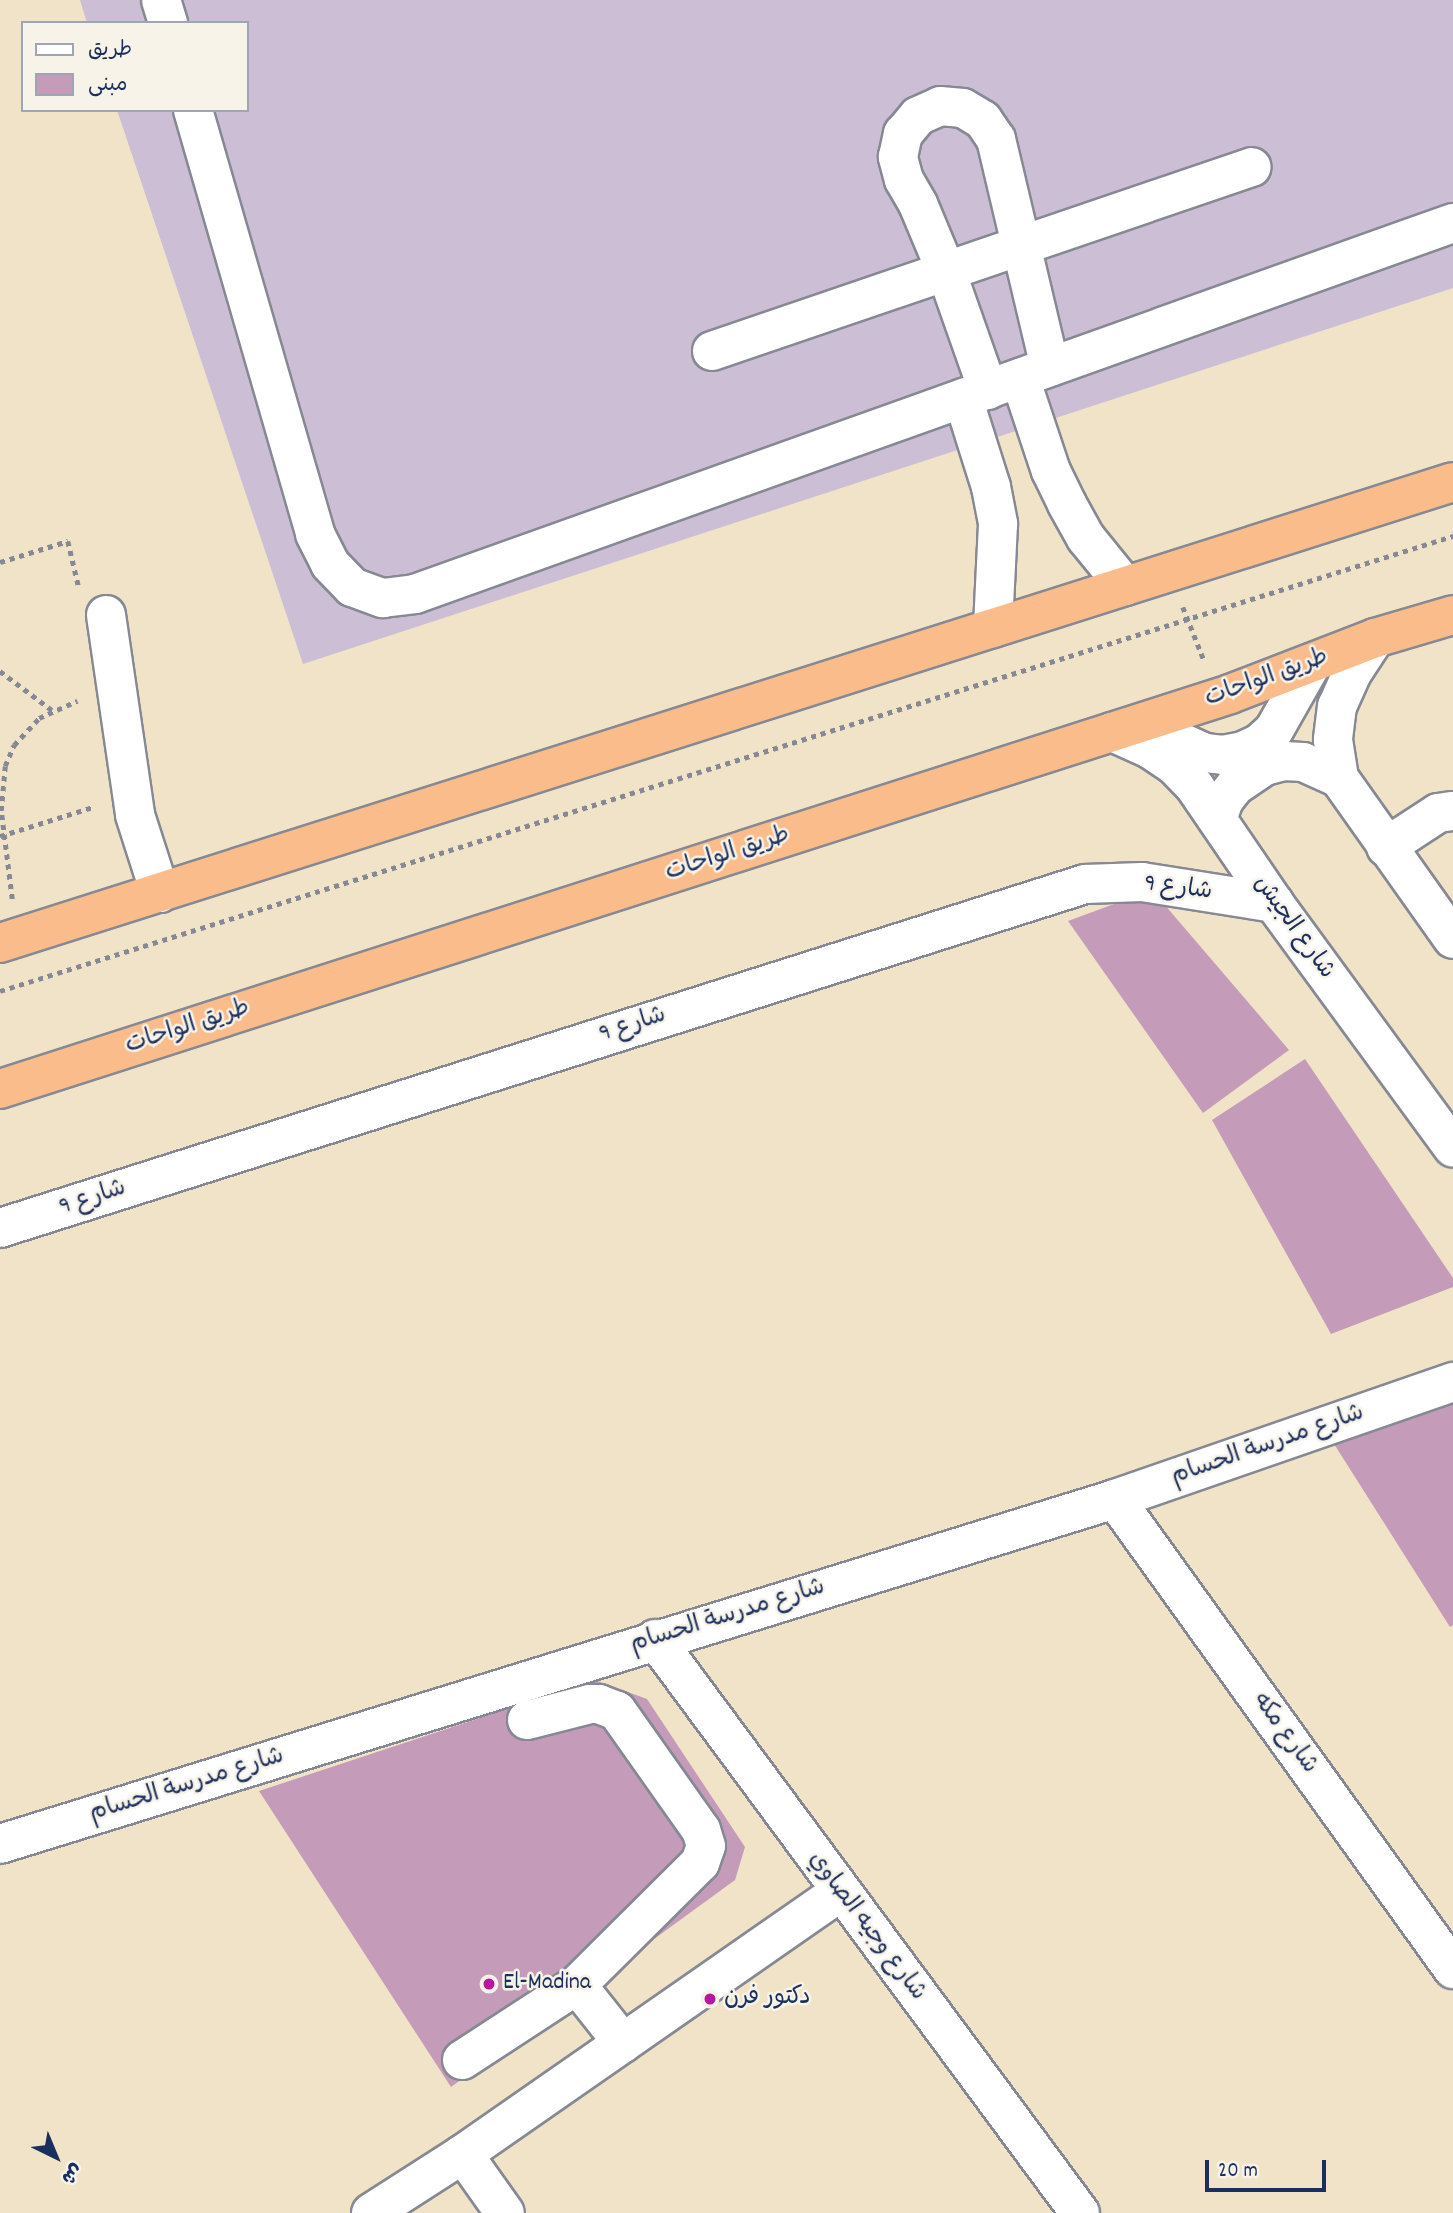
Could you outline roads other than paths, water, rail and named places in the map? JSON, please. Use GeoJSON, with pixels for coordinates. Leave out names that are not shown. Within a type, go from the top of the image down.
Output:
{"type":"FeatureCollection","features":[{"type":"Feature","properties":{"kind":"highway"},"geometry":{"type":"LineString","coordinates":[[8,941],[1453,482]]}},
{"type":"Feature","properties":{"kind":"highway","name":"طريق الواحات"},"geometry":{"type":"LineString","coordinates":[[0,1089],[1230,694],[1375,638],[1453,615]]}},
{"type":"Feature","properties":{"kind":"street"},"geometry":{"type":"LineString","coordinates":[[161,0],[167,21]]}},
{"type":"Feature","properties":{"kind":"street"},"geometry":{"type":"LineString","coordinates":[[993,628],[998,524],[991,487],[1005,383],[1021,245],[996,139],[983,120],[963,108],[940,106],[918,116],[903,134],[898,157],[904,180],[918,204],[946,271],[1005,383],[1051,471],[1066,504],[1086,538],[1125,586]]}},
{"type":"Feature","properties":{"kind":"street"},"geometry":{"type":"LineString","coordinates":[[194,112],[315,534],[330,564],[352,587],[383,598],[415,594],[1453,223]]}},
{"type":"Feature","properties":{"kind":"street"},"geometry":{"type":"LineString","coordinates":[[712,351],[1252,167]]}},
{"type":"Feature","properties":{"kind":"street"},"geometry":{"type":"LineString","coordinates":[[106,615],[135,815],[160,893]]}},
{"type":"Feature","properties":{"kind":"street"},"geometry":{"type":"LineString","coordinates":[[1375,638],[1352,673],[1337,706],[1333,740],[1339,778],[1453,939]]}},
{"type":"Feature","properties":{"kind":"street"},"geometry":{"type":"LineString","coordinates":[[1126,727],[1205,753],[1223,755],[1243,751],[1260,743],[1275,730],[1312,663]]}},
{"type":"Feature","properties":{"kind":"street","name":"شارع الجيش"},"geometry":{"type":"LineString","coordinates":[[1126,727],[1150,749],[1175,766],[1218,817],[1274,903],[1453,1148]]}},
{"type":"Feature","properties":{"kind":"street"},"geometry":{"type":"LineString","coordinates":[[1218,817],[1224,800],[1235,786],[1249,774],[1265,766],[1284,761],[1303,762],[1339,778]]}},
{"type":"Feature","properties":{"kind":"street"},"geometry":{"type":"LineString","coordinates":[[1387,846],[1438,813],[1453,811]]}},
{"type":"Feature","properties":{"kind":"street","name":"شارع 9"},"geometry":{"type":"LineString","coordinates":[[0,1228],[1085,884],[1142,882],[1274,903]]}},
{"type":"Feature","properties":{"kind":"street","name":"شارع مدرسة الحسام"},"geometry":{"type":"LineString","coordinates":[[0,1844],[655,1639],[1115,1499],[1453,1382]]}},
{"type":"Feature","properties":{"kind":"street","name":"شارع مكه"},"geometry":{"type":"LineString","coordinates":[[1115,1499],[1453,1969]]}},
{"type":"Feature","properties":{"kind":"street","name":"شارع وجيه الصاوي"},"geometry":{"type":"LineString","coordinates":[[655,1639],[1080,2213]]}},
{"type":"Feature","properties":{"kind":"street"},"geometry":{"type":"LineString","coordinates":[[608,1706],[612,1653]]}},
{"type":"Feature","properties":{"kind":"street"},"geometry":{"type":"LineString","coordinates":[[461,2060],[577,1985],[700,1863],[706,1846],[701,1830],[624,1718],[608,1706],[590,1704],[527,1720]]}},
{"type":"Feature","properties":{"kind":"street"},"geometry":{"type":"LineString","coordinates":[[371,2213],[463,2154],[840,1892]]}},
{"type":"Feature","properties":{"kind":"street"},"geometry":{"type":"LineString","coordinates":[[577,1985],[623,2043]]}},
{"type":"Feature","properties":{"kind":"street"},"geometry":{"type":"LineString","coordinates":[[463,2154],[505,2213]]}},
{"type":"Feature","properties":{"kind":"place","name":"El-Madina"},"geometry":{"type":"Point","coordinates":[489,1984]}},
{"type":"Feature","properties":{"kind":"place","name":"دكتور فرن"},"geometry":{"type":"Point","coordinates":[710,1999]}}]}
